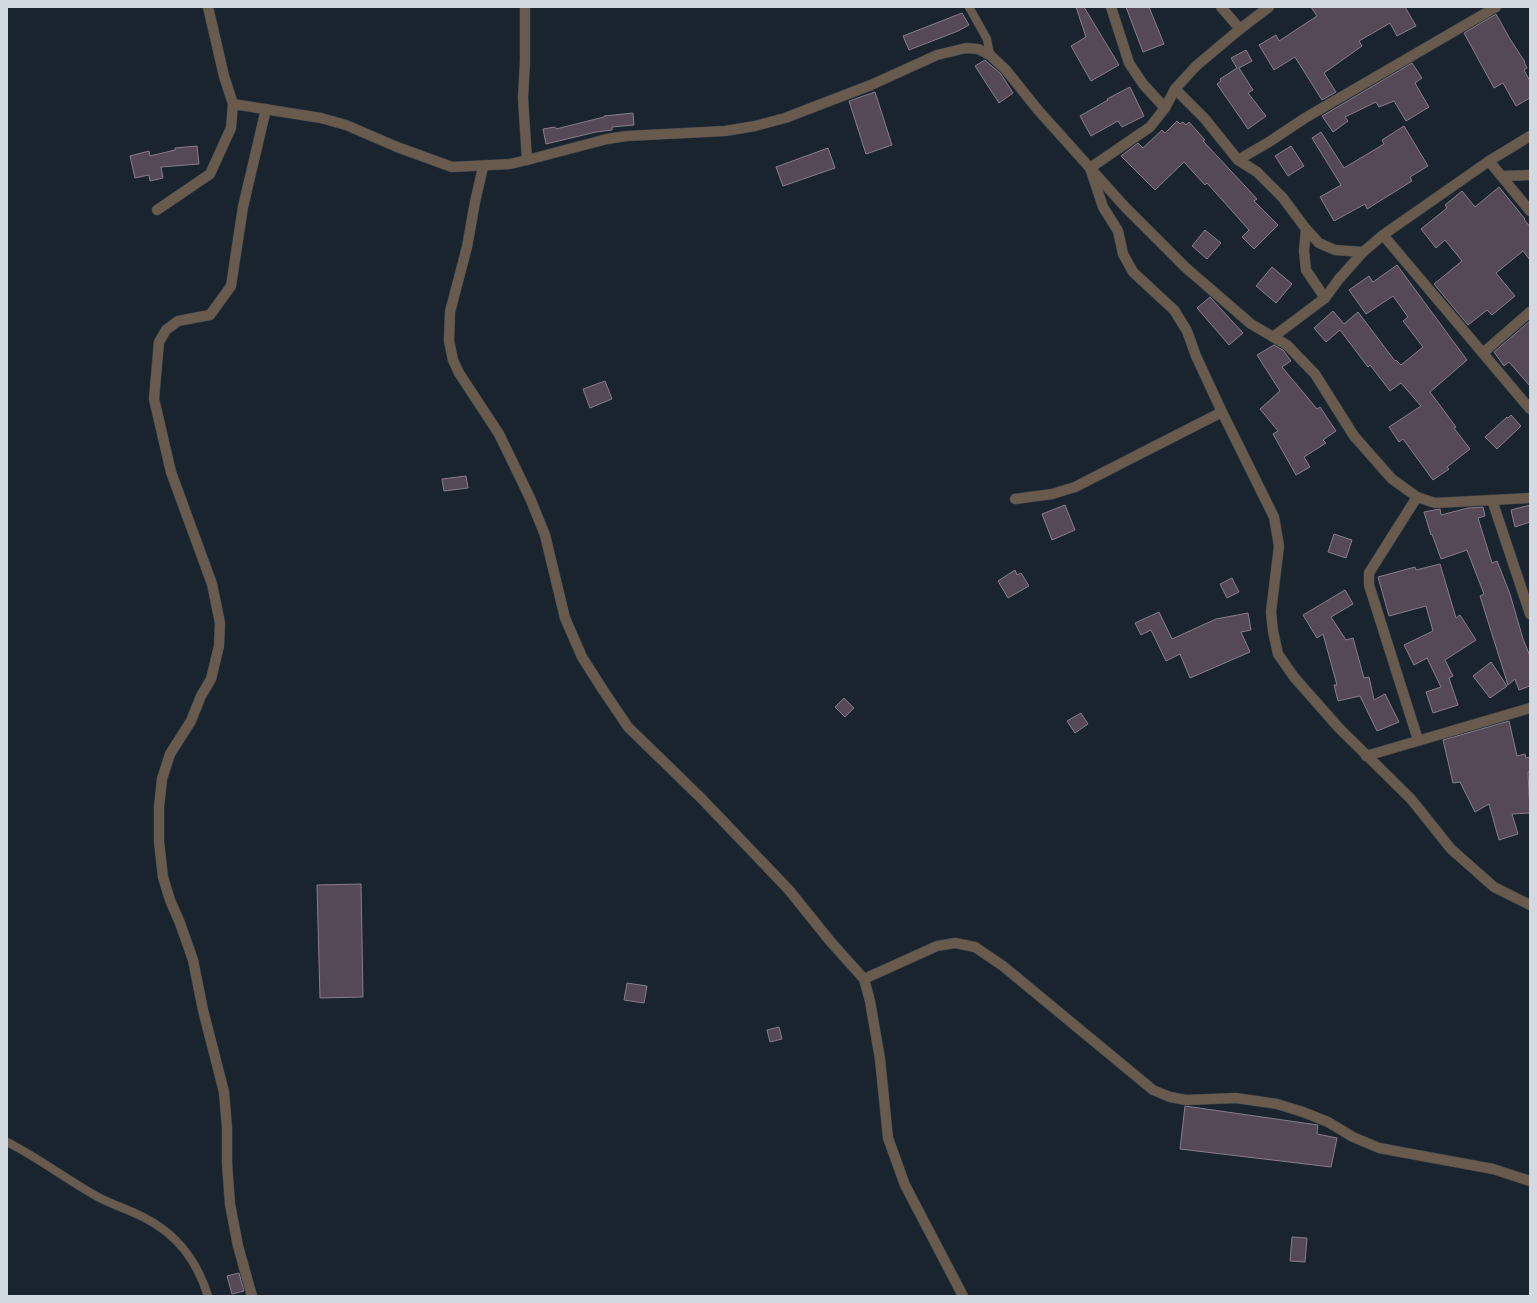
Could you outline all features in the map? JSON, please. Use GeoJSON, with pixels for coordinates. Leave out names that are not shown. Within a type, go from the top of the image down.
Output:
{"type":"FeatureCollection","features":[{"type":"Feature","properties":{"kind":"street"},"geometry":{"type":"LineString","coordinates":[[158,210],[210,174],[231,128],[233,104],[224,76],[208,7]]}},
{"type":"Feature","properties":{"kind":"street"},"geometry":{"type":"LineString","coordinates":[[525,7],[526,61],[523,98],[527,160]]}},
{"type":"Feature","properties":{"kind":"street"},"geometry":{"type":"LineString","coordinates":[[1111,7],[1129,63],[1143,84],[1165,108]]}},
{"type":"Feature","properties":{"kind":"street"},"geometry":{"type":"LineString","coordinates":[[1221,7],[1240,29]]}},
{"type":"Feature","properties":{"kind":"street"},"geometry":{"type":"LineString","coordinates":[[1090,168],[1150,127],[1165,108],[1175,89],[1196,66],[1269,7]]}},
{"type":"Feature","properties":{"kind":"street"},"geometry":{"type":"LineString","coordinates":[[1238,160],[1304,118],[1496,7]]}},
{"type":"Feature","properties":{"kind":"street"},"geometry":{"type":"LineString","coordinates":[[233,104],[321,118],[346,125],[397,147],[452,167],[483,166],[510,164],[628,136],[725,131],[755,126],[785,118],[814,107],[937,55],[966,48],[978,49],[990,55],[1006,70],[1038,110],[1126,208],[1185,267],[1251,324],[1287,345],[1315,374],[1354,436],[1392,479],[1417,496],[1435,503],[1530,498]]}},
{"type":"Feature","properties":{"kind":"street"},"geometry":{"type":"LineString","coordinates":[[1175,89],[1205,118],[1238,160],[1257,172],[1283,198],[1306,229],[1319,243],[1335,250],[1363,252]]}},
{"type":"Feature","properties":{"kind":"street"},"geometry":{"type":"LineString","coordinates":[[252,1296],[238,1246],[230,1204],[227,1163],[228,1128],[224,1092],[203,1010],[193,960],[170,900],[163,877],[159,842],[159,807],[162,779],[170,754],[191,721],[201,696],[211,679],[219,646],[220,623],[212,584],[171,472],[154,399],[159,342],[166,330],[178,321],[210,314],[230,286],[243,207],[266,109]]}},
{"type":"Feature","properties":{"kind":"street"},"geometry":{"type":"LineString","coordinates":[[1273,337],[1325,298],[1339,279],[1363,252],[1383,235],[1490,161],[1530,136]]}},
{"type":"Feature","properties":{"kind":"street"},"geometry":{"type":"LineString","coordinates":[[1490,161],[1530,212]]}},
{"type":"Feature","properties":{"kind":"street"},"geometry":{"type":"LineString","coordinates":[[483,166],[467,247],[450,312],[449,341],[453,360],[459,373],[499,434],[530,498],[545,535],[565,618],[582,657],[628,727],[701,798],[789,890],[830,941],[864,979],[870,1002],[880,1059],[888,1138],[905,1184],[963,1296]]}},
{"type":"Feature","properties":{"kind":"street"},"geometry":{"type":"LineString","coordinates":[[1090,168],[1104,207],[1118,231],[1123,254],[1133,272],[1174,310],[1187,331],[1196,356],[1222,412],[1274,517],[1279,546],[1271,612],[1278,654],[1294,677],[1339,728],[1410,799],[1450,849],[1494,887],[1530,905]]}},
{"type":"Feature","properties":{"kind":"street"},"geometry":{"type":"LineString","coordinates":[[1502,176],[1530,175]]}},
{"type":"Feature","properties":{"kind":"street"},"geometry":{"type":"LineString","coordinates":[[1306,229],[1304,251],[1306,270],[1325,298]]}},
{"type":"Feature","properties":{"kind":"street"},"geometry":{"type":"LineString","coordinates":[[1383,235],[1530,409]]}},
{"type":"Feature","properties":{"kind":"street"},"geometry":{"type":"LineString","coordinates":[[1483,353],[1530,312]]}},
{"type":"Feature","properties":{"kind":"street"},"geometry":{"type":"LineString","coordinates":[[1015,498],[1052,494],[1075,487],[1222,412]]}},
{"type":"Feature","properties":{"kind":"street"},"geometry":{"type":"LineString","coordinates":[[1417,496],[1369,573],[1369,585],[1418,740]]}},
{"type":"Feature","properties":{"kind":"street"},"geometry":{"type":"LineString","coordinates":[[1492,500],[1530,614]]}},
{"type":"Feature","properties":{"kind":"street"},"geometry":{"type":"LineString","coordinates":[[1366,756],[1530,708]]}},
{"type":"Feature","properties":{"kind":"street"},"geometry":{"type":"LineString","coordinates":[[864,979],[937,946],[955,943],[975,947],[1003,966],[1153,1090],[1170,1097],[1186,1100],[1236,1098],[1277,1104],[1328,1122],[1353,1137],[1379,1148],[1493,1168],[1530,1181]]}},
{"type":"Feature","properties":{"kind":"lane"},"geometry":{"type":"LineString","coordinates":[[969,7],[987,39],[990,55]]}},
{"type":"Feature","properties":{"kind":"lane"},"geometry":{"type":"LineString","coordinates":[[7,1142],[99,1198],[146,1218],[171,1234],[185,1249],[202,1278],[208,1296]]}},
{"type":"Feature","properties":{"kind":"building"},"geometry":{"type":"Polygon","coordinates":[[[1076,7],[1084,7],[1119,65],[1091,81],[1071,46],[1086,37],[1076,7]]]}},
{"type":"Feature","properties":{"kind":"building"},"geometry":{"type":"Polygon","coordinates":[[[1126,7],[1149,7],[1164,44],[1143,52],[1126,7]]]}},
{"type":"Feature","properties":{"kind":"building"},"geometry":{"type":"Polygon","coordinates":[[[1311,7],[1405,7],[1416,26],[1397,36],[1390,23],[1359,41],[1362,46],[1324,73],[1336,92],[1322,100],[1295,57],[1274,70],[1259,45],[1276,35],[1279,41],[1317,16],[1311,7]]]}},
{"type":"Feature","properties":{"kind":"building"},"geometry":{"type":"Polygon","coordinates":[[[962,13],[969,25],[958,31],[909,50],[903,36],[962,13]]]}},
{"type":"Feature","properties":{"kind":"building"},"geometry":{"type":"Polygon","coordinates":[[[1496,14],[1525,62],[1527,68],[1524,70],[1530,81],[1530,98],[1516,106],[1503,83],[1494,88],[1464,33],[1496,14]]]}},
{"type":"Feature","properties":{"kind":"building"},"geometry":{"type":"Polygon","coordinates":[[[1246,50],[1252,61],[1239,68],[1253,90],[1248,93],[1266,116],[1248,129],[1217,84],[1221,81],[1220,79],[1237,68],[1231,58],[1246,50]]]}},
{"type":"Feature","properties":{"kind":"building"},"geometry":{"type":"Polygon","coordinates":[[[985,60],[1001,74],[1013,93],[999,103],[975,66],[985,60]]]}},
{"type":"Feature","properties":{"kind":"building"},"geometry":{"type":"Polygon","coordinates":[[[1412,63],[1422,78],[1415,83],[1429,107],[1406,121],[1394,101],[1379,107],[1376,102],[1345,117],[1348,121],[1333,132],[1322,116],[1412,63]]]}},
{"type":"Feature","properties":{"kind":"building"},"geometry":{"type":"Polygon","coordinates":[[[1130,87],[1144,116],[1122,127],[1118,121],[1091,136],[1080,116],[1130,87]]]}},
{"type":"Feature","properties":{"kind":"building"},"geometry":{"type":"Polygon","coordinates":[[[875,92],[892,145],[866,154],[849,101],[875,92]]]}},
{"type":"Feature","properties":{"kind":"building"},"geometry":{"type":"Polygon","coordinates":[[[633,113],[634,125],[612,127],[612,130],[596,132],[546,144],[543,129],[555,127],[556,129],[604,116],[633,113]]]}},
{"type":"Feature","properties":{"kind":"building"},"geometry":{"type":"Polygon","coordinates":[[[1177,121],[1180,124],[1183,122],[1186,125],[1189,122],[1205,140],[1203,141],[1257,199],[1254,201],[1278,225],[1254,249],[1242,237],[1249,230],[1207,183],[1205,185],[1184,162],[1155,190],[1121,156],[1138,143],[1143,148],[1162,130],[1165,133],[1177,121]]]}},
{"type":"Feature","properties":{"kind":"building"},"geometry":{"type":"Polygon","coordinates":[[[1404,126],[1428,166],[1410,177],[1412,181],[1367,209],[1365,204],[1334,221],[1320,197],[1341,185],[1312,138],[1321,132],[1344,168],[1384,144],[1382,140],[1404,126]]]}},
{"type":"Feature","properties":{"kind":"building"},"geometry":{"type":"Polygon","coordinates":[[[197,146],[199,164],[161,167],[163,178],[150,181],[149,175],[135,178],[130,156],[149,151],[150,156],[175,150],[175,148],[197,146]]]}},
{"type":"Feature","properties":{"kind":"building"},"geometry":{"type":"Polygon","coordinates":[[[1291,146],[1304,166],[1288,176],[1275,156],[1291,146]]]}},
{"type":"Feature","properties":{"kind":"building"},"geometry":{"type":"Polygon","coordinates":[[[828,148],[835,168],[783,186],[776,167],[828,148]]]}},
{"type":"Feature","properties":{"kind":"building"},"geometry":{"type":"Polygon","coordinates":[[[1499,187],[1530,227],[1530,260],[1523,251],[1496,273],[1515,296],[1492,315],[1487,310],[1468,325],[1434,284],[1462,261],[1445,240],[1436,248],[1421,229],[1447,208],[1445,205],[1462,191],[1475,207],[1499,187]]]}},
{"type":"Feature","properties":{"kind":"building"},"geometry":{"type":"Polygon","coordinates":[[[1205,230],[1221,243],[1207,259],[1192,246],[1205,230]]]}},
{"type":"Feature","properties":{"kind":"building"},"geometry":{"type":"Polygon","coordinates":[[[1397,265],[1467,360],[1430,392],[1470,449],[1447,467],[1449,469],[1433,480],[1403,439],[1399,442],[1389,427],[1421,406],[1401,383],[1390,391],[1370,365],[1368,367],[1340,330],[1326,342],[1314,328],[1333,311],[1344,324],[1358,312],[1395,361],[1396,360],[1401,365],[1423,347],[1403,321],[1408,317],[1393,296],[1366,314],[1349,290],[1369,276],[1373,282],[1397,265]]]}},
{"type":"Feature","properties":{"kind":"building"},"geometry":{"type":"Polygon","coordinates":[[[1272,267],[1292,284],[1276,303],[1256,286],[1272,267]]]}},
{"type":"Feature","properties":{"kind":"building"},"geometry":{"type":"Polygon","coordinates":[[[1210,297],[1243,333],[1229,345],[1197,308],[1210,297]]]}},
{"type":"Feature","properties":{"kind":"building"},"geometry":{"type":"Polygon","coordinates":[[[1530,321],[1530,386],[1509,362],[1504,366],[1494,352],[1530,321]]]}},
{"type":"Feature","properties":{"kind":"building"},"geometry":{"type":"Polygon","coordinates":[[[1274,345],[1283,350],[1291,361],[1282,367],[1317,409],[1320,407],[1336,431],[1323,440],[1326,443],[1304,457],[1310,467],[1296,475],[1273,434],[1278,431],[1260,409],[1280,391],[1257,355],[1274,345]]]}},
{"type":"Feature","properties":{"kind":"building"},"geometry":{"type":"Polygon","coordinates":[[[605,381],[612,399],[590,408],[583,389],[605,381]]]}},
{"type":"Feature","properties":{"kind":"building"},"geometry":{"type":"Polygon","coordinates":[[[1511,415],[1521,426],[1497,449],[1485,437],[1511,415]]]}},
{"type":"Feature","properties":{"kind":"building"},"geometry":{"type":"Polygon","coordinates":[[[466,476],[468,488],[444,491],[442,479],[466,476]]]}},
{"type":"Feature","properties":{"kind":"building"},"geometry":{"type":"Polygon","coordinates":[[[1065,505],[1075,530],[1052,540],[1042,514],[1065,505]]]}},
{"type":"Feature","properties":{"kind":"building"},"geometry":{"type":"Polygon","coordinates":[[[1530,505],[1530,522],[1515,527],[1511,510],[1530,505]]]}},
{"type":"Feature","properties":{"kind":"building"},"geometry":{"type":"Polygon","coordinates":[[[1483,507],[1485,516],[1478,518],[1492,563],[1497,561],[1510,594],[1523,639],[1530,656],[1530,686],[1519,690],[1515,679],[1508,685],[1480,596],[1484,594],[1467,550],[1441,559],[1432,534],[1431,535],[1424,512],[1440,509],[1441,515],[1468,508],[1483,507]]]}},
{"type":"Feature","properties":{"kind":"building"},"geometry":{"type":"Polygon","coordinates":[[[1334,534],[1352,540],[1346,558],[1328,552],[1334,534]]]}},
{"type":"Feature","properties":{"kind":"building"},"geometry":{"type":"Polygon","coordinates":[[[1440,564],[1456,618],[1460,615],[1476,640],[1445,660],[1453,676],[1449,678],[1458,705],[1433,713],[1426,692],[1441,687],[1427,658],[1414,665],[1404,645],[1433,631],[1426,606],[1389,616],[1378,577],[1415,567],[1416,570],[1440,564]]]}},
{"type":"Feature","properties":{"kind":"building"},"geometry":{"type":"Polygon","coordinates":[[[1015,570],[1017,575],[1021,573],[1029,586],[1008,598],[998,581],[1015,570]]]}},
{"type":"Feature","properties":{"kind":"building"},"geometry":{"type":"Polygon","coordinates":[[[1232,578],[1239,592],[1227,598],[1220,584],[1232,578]]]}},
{"type":"Feature","properties":{"kind":"building"},"geometry":{"type":"Polygon","coordinates":[[[1345,590],[1353,604],[1331,617],[1346,640],[1353,638],[1364,678],[1369,677],[1374,700],[1385,694],[1399,722],[1377,731],[1360,696],[1338,701],[1334,685],[1337,685],[1323,634],[1317,638],[1303,615],[1345,590]]]}},
{"type":"Feature","properties":{"kind":"building"},"geometry":{"type":"Polygon","coordinates":[[[1159,612],[1172,639],[1216,619],[1248,613],[1251,630],[1241,632],[1250,652],[1190,678],[1180,654],[1166,661],[1151,630],[1141,635],[1135,623],[1159,612]]]}},
{"type":"Feature","properties":{"kind":"building"},"geometry":{"type":"Polygon","coordinates":[[[1491,662],[1507,686],[1490,698],[1473,676],[1491,662]]]}},
{"type":"Feature","properties":{"kind":"building"},"geometry":{"type":"Polygon","coordinates":[[[844,698],[854,708],[845,717],[835,707],[844,698]]]}},
{"type":"Feature","properties":{"kind":"building"},"geometry":{"type":"Polygon","coordinates":[[[1081,713],[1088,724],[1075,733],[1067,721],[1081,713]]]}},
{"type":"Feature","properties":{"kind":"building"},"geometry":{"type":"Polygon","coordinates":[[[1509,721],[1517,756],[1525,754],[1526,758],[1530,757],[1530,772],[1528,772],[1530,813],[1512,814],[1518,834],[1499,840],[1489,804],[1475,812],[1460,782],[1453,783],[1443,740],[1509,721]]]}},
{"type":"Feature","properties":{"kind":"building"},"geometry":{"type":"Polygon","coordinates":[[[361,884],[363,997],[320,998],[317,885],[361,884]]]}},
{"type":"Feature","properties":{"kind":"building"},"geometry":{"type":"Polygon","coordinates":[[[627,983],[647,986],[644,1003],[624,1000],[627,983]]]}},
{"type":"Feature","properties":{"kind":"building"},"geometry":{"type":"Polygon","coordinates":[[[779,1027],[782,1039],[770,1042],[767,1030],[779,1027]]]}},
{"type":"Feature","properties":{"kind":"building"},"geometry":{"type":"Polygon","coordinates":[[[1185,1106],[1318,1125],[1317,1134],[1337,1138],[1331,1167],[1180,1149],[1185,1106]]]}},
{"type":"Feature","properties":{"kind":"building"},"geometry":{"type":"Polygon","coordinates":[[[1292,1237],[1307,1238],[1305,1262],[1290,1261],[1292,1237]]]}},
{"type":"Feature","properties":{"kind":"building"},"geometry":{"type":"Polygon","coordinates":[[[239,1273],[244,1291],[232,1294],[227,1276],[239,1273]]]}}]}
